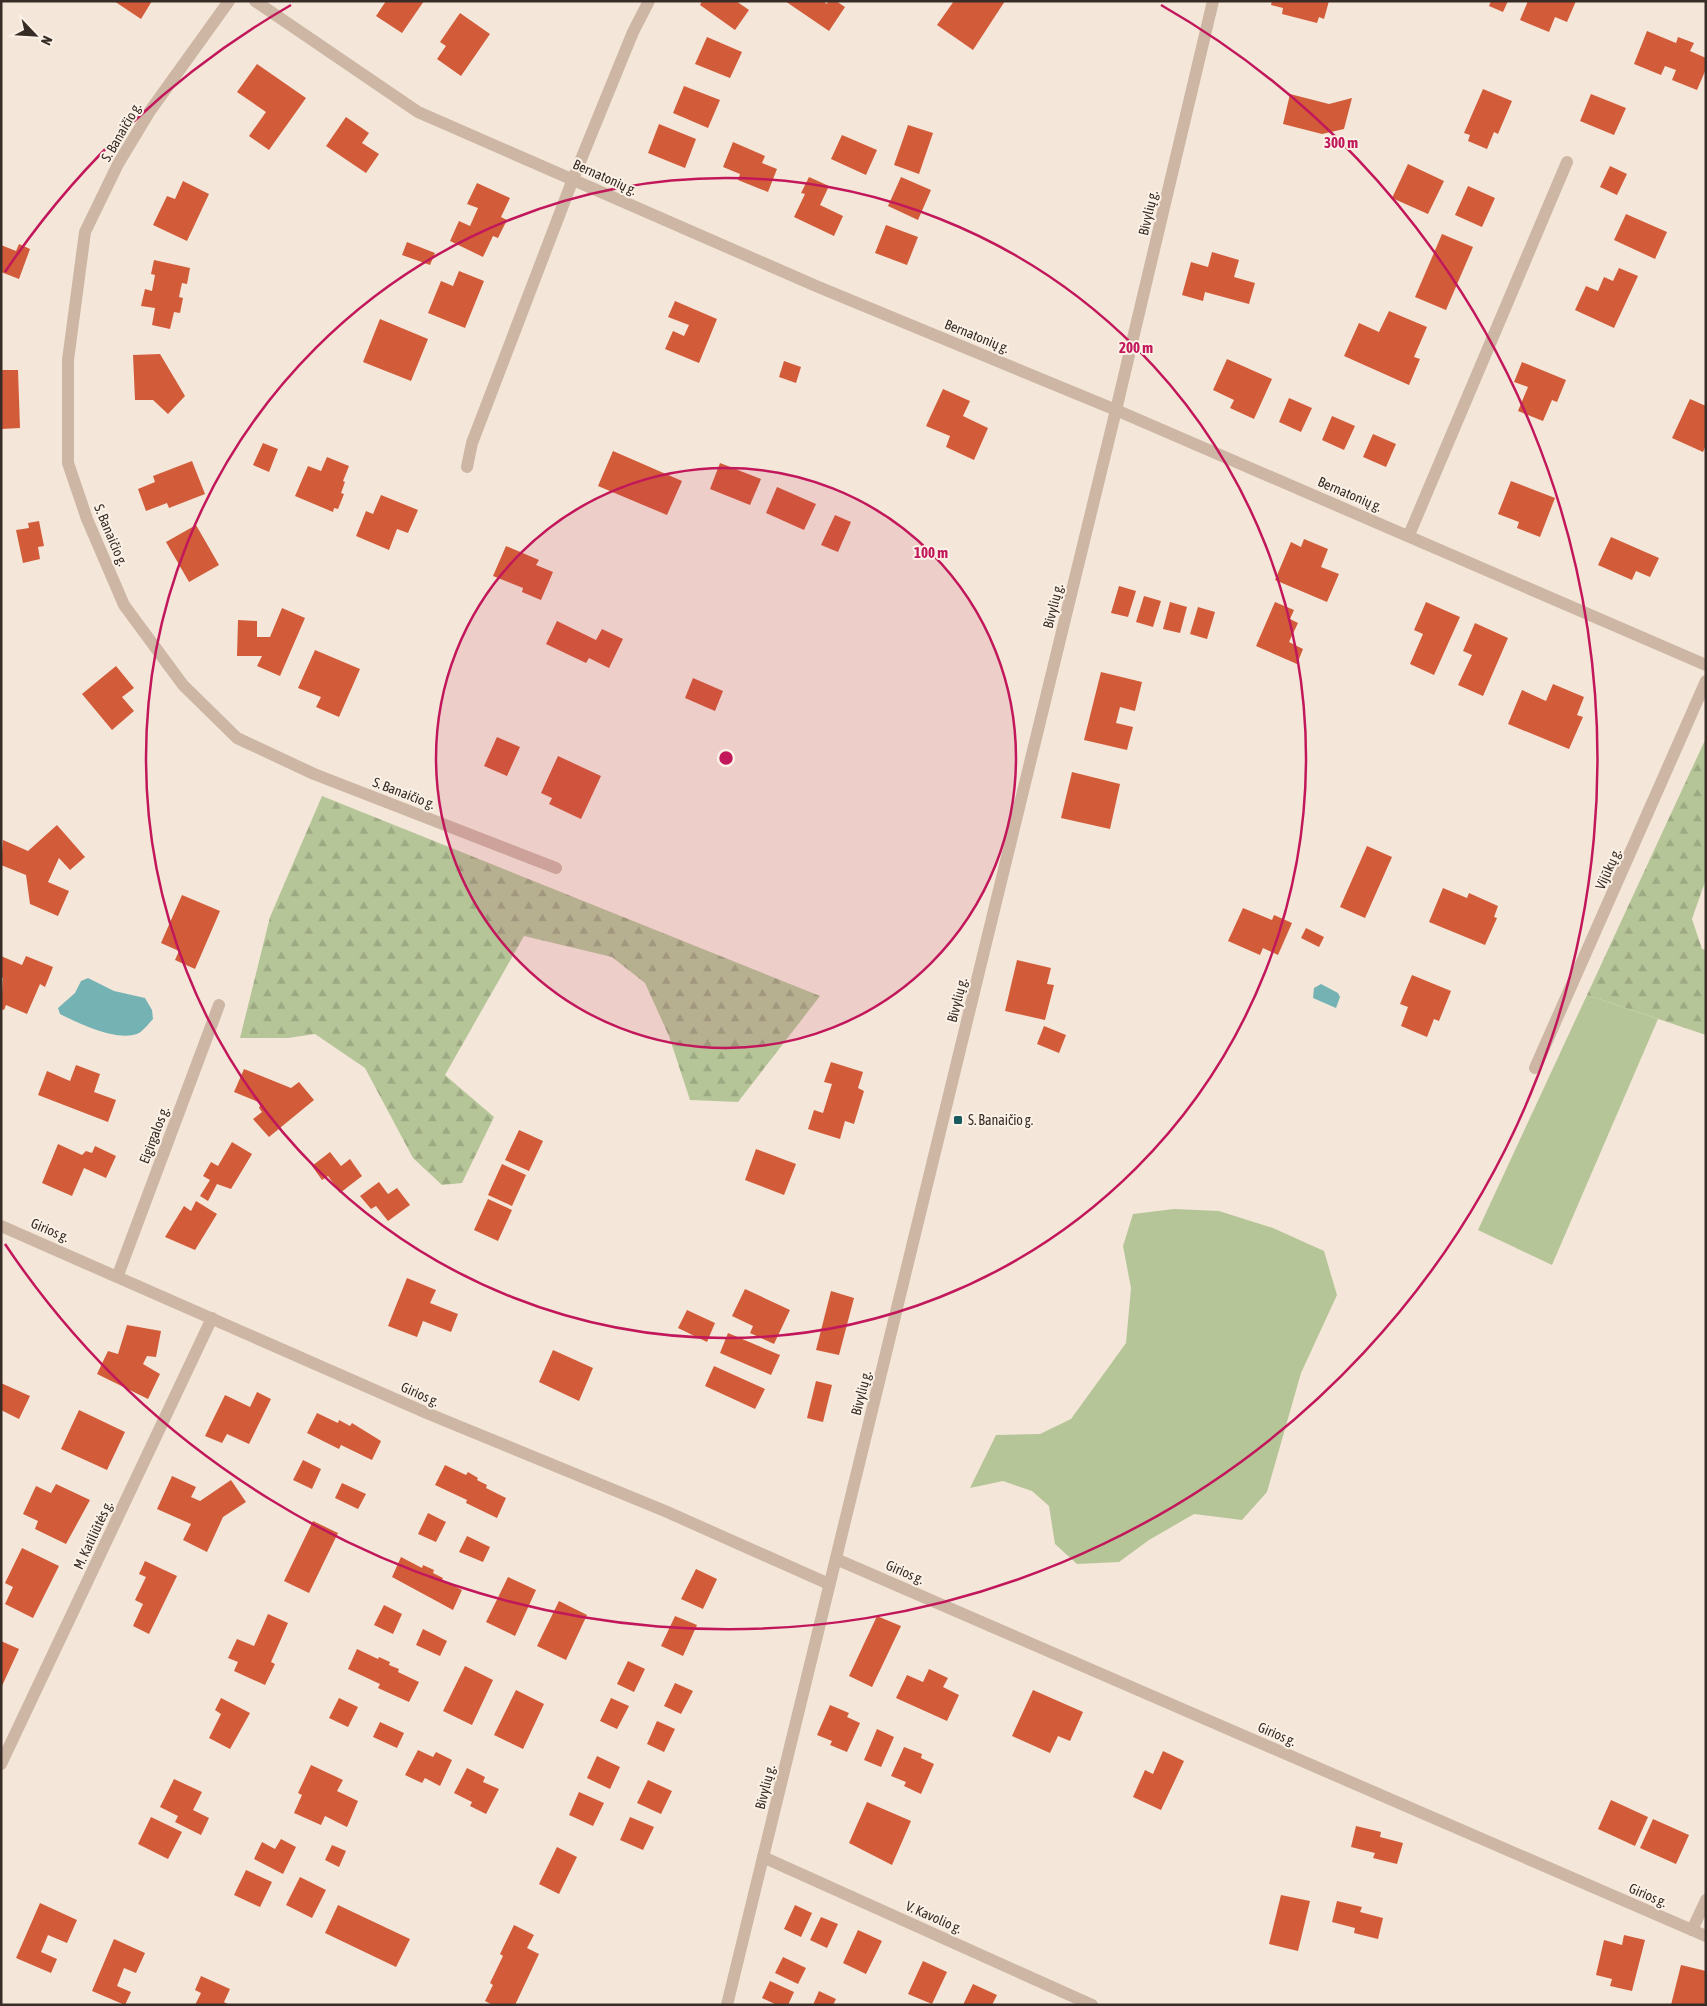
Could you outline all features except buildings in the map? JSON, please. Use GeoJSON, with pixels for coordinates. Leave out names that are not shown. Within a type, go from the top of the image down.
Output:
{"type":"FeatureCollection","features":[{"type":"Feature","properties":{"kind":"street","name":"S. Banaičio g."},"geometry":{"type":"LineString","coordinates":[[229,1],[150,111],[118,164],[85,232],[68,360],[68,463],[87,519],[124,605],[183,685],[238,738],[314,774],[556,868]]}},
{"type":"Feature","properties":{"kind":"street","name":"Bernatonių g."},"geometry":{"type":"LineString","coordinates":[[255,1],[418,112],[816,286],[1116,410],[1409,535],[1706,665]]}},
{"type":"Feature","properties":{"kind":"street"},"geometry":{"type":"LineString","coordinates":[[467,467],[472,444],[573,179],[633,32],[649,1]]}},
{"type":"Feature","properties":{"kind":"street","name":"Bivylių g."},"geometry":{"type":"LineString","coordinates":[[727,2005],[1116,410],[1213,1]]}},
{"type":"Feature","properties":{"kind":"street"},"geometry":{"type":"LineString","coordinates":[[1409,535],[1567,162]]}},
{"type":"Feature","properties":{"kind":"street","name":"Vijūkų g."},"geometry":{"type":"LineString","coordinates":[[1536,1068],[1706,681]]}},
{"type":"Feature","properties":{"kind":"street","name":"Eigirgalos g."},"geometry":{"type":"LineString","coordinates":[[118,1275],[219,1006]]}},
{"type":"Feature","properties":{"kind":"street","name":"Girios g."},"geometry":{"type":"LineString","coordinates":[[1,1226],[118,1275],[430,1414],[665,1511],[829,1584]]}},
{"type":"Feature","properties":{"kind":"street","name":"M. Katiliūtės g."},"geometry":{"type":"LineString","coordinates":[[1,1764],[212,1318]]}},
{"type":"Feature","properties":{"kind":"street","name":"Girios g."},"geometry":{"type":"LineString","coordinates":[[836,1559],[1706,1936]]}},
{"type":"Feature","properties":{"kind":"street","name":"V. Kavolio g."},"geometry":{"type":"LineString","coordinates":[[763,1857],[1092,2005]]}},
{"type":"Feature","properties":{"kind":"street"},"geometry":{"type":"LineString","coordinates":[[1692,1930],[1706,1900]]}},
{"type":"Feature","properties":{"kind":"green space"},"geometry":{"type":"Polygon","coordinates":[[[1706,738],[1706,879],[1692,919],[1702,949],[1706,950],[1706,1035],[1587,995],[1706,738]]]}},
{"type":"Feature","properties":{"kind":"green space"},"geometry":{"type":"Polygon","coordinates":[[[322,796],[820,996],[738,1102],[690,1100],[669,1036],[645,983],[612,957],[524,936],[445,1075],[494,1117],[462,1183],[442,1185],[413,1158],[365,1068],[315,1034],[288,1038],[240,1038],[270,917],[322,796]]]}},
{"type":"Feature","properties":{"kind":"green space"},"geometry":{"type":"Polygon","coordinates":[[[1587,995],[1658,1019],[1552,1265],[1478,1230],[1587,995]]]}},
{"type":"Feature","properties":{"kind":"green space"},"geometry":{"type":"Polygon","coordinates":[[[1174,1209],[1219,1211],[1273,1228],[1324,1251],[1337,1295],[1301,1373],[1267,1492],[1242,1520],[1194,1514],[1149,1540],[1119,1562],[1077,1564],[1055,1544],[1049,1506],[1032,1491],[1003,1481],[970,1488],[996,1435],[1040,1434],[1071,1419],[1126,1343],[1131,1288],[1123,1246],[1133,1214],[1174,1209]]]}},
{"type":"Feature","properties":{"kind":"water"},"geometry":{"type":"Polygon","coordinates":[[[88,978],[114,991],[145,998],[152,1010],[153,1019],[139,1033],[121,1036],[99,1031],[60,1014],[58,1008],[75,993],[81,981],[88,978]]]}},
{"type":"Feature","properties":{"kind":"water"},"geometry":{"type":"Polygon","coordinates":[[[1321,984],[1338,993],[1340,997],[1336,1008],[1313,998],[1314,988],[1321,984]]]}},
{"type":"Feature","properties":{"kind":"place","name":"S. Banaičio g."},"geometry":{"type":"Point","coordinates":[958,1120]}}]}
